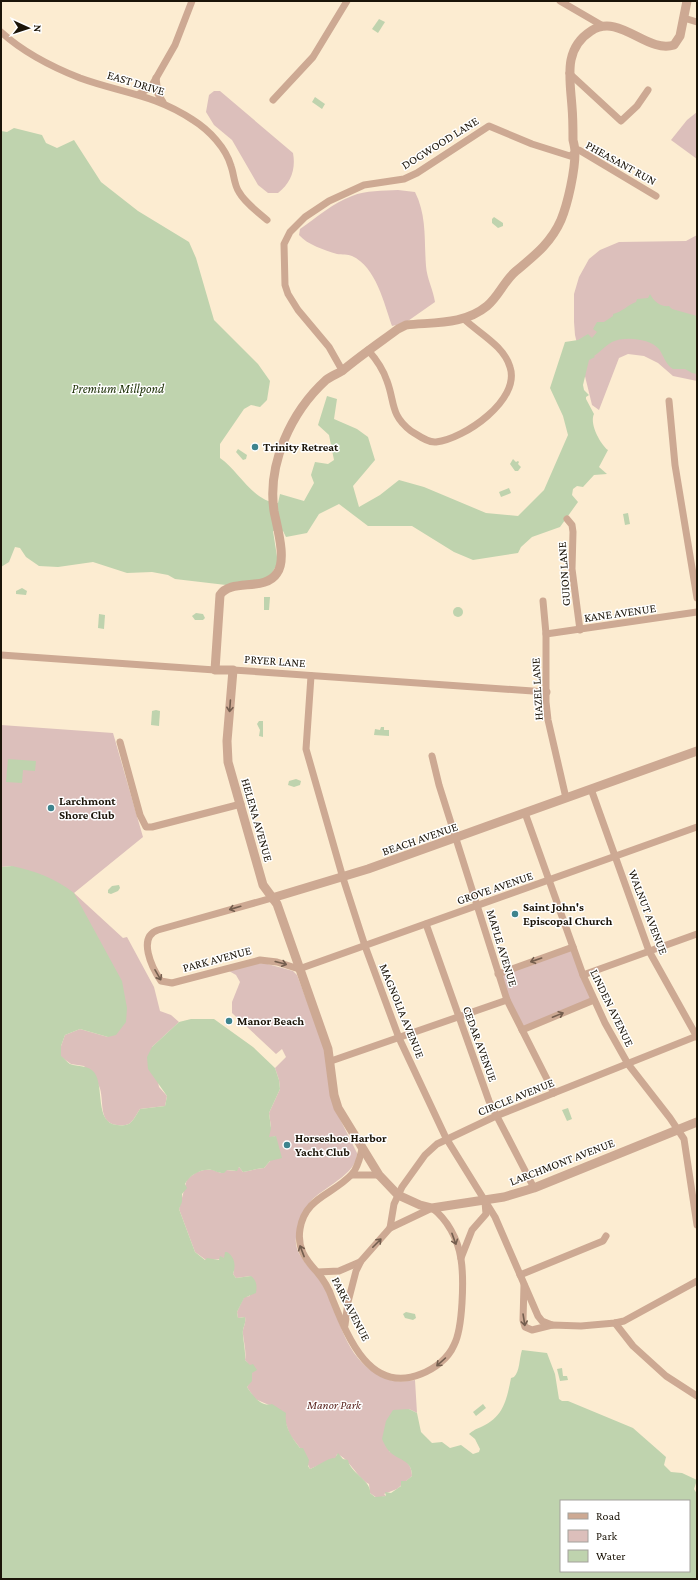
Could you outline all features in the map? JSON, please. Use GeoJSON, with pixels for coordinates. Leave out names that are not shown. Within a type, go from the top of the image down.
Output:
{"type":"FeatureCollection","features":[{"type":"Feature","properties":{"kind":"street"},"geometry":{"type":"LineString","coordinates":[[139,94],[151,87],[175,45],[192,1]]}},
{"type":"Feature","properties":{"kind":"street"},"geometry":{"type":"LineString","coordinates":[[273,100],[313,57],[347,1]]}},
{"type":"Feature","properties":{"kind":"street"},"geometry":{"type":"LineString","coordinates":[[560,1],[603,26]]}},
{"type":"Feature","properties":{"kind":"street"},"geometry":{"type":"LineString","coordinates":[[215,670],[220,595],[227,588],[271,580],[277,574],[281,565],[282,556],[273,502],[274,476],[289,430],[300,411],[328,379],[406,325],[464,319],[486,307],[498,294],[508,278],[549,241],[561,220],[566,202],[575,152],[569,73],[571,55],[580,40],[592,30],[603,26],[615,27],[660,46],[670,46],[678,41],[680,36],[687,1]]}},
{"type":"Feature","properties":{"kind":"street"},"geometry":{"type":"LineString","coordinates":[[684,18],[697,22]]}},
{"type":"Feature","properties":{"kind":"street","name":"EAST DRIVE"},"geometry":{"type":"LineString","coordinates":[[1,32],[12,42],[36,57],[80,78],[163,102],[195,121],[223,148],[230,161],[239,193],[267,220]]}},
{"type":"Feature","properties":{"kind":"street"},"geometry":{"type":"LineString","coordinates":[[569,73],[621,121],[637,106],[648,90]]}},
{"type":"Feature","properties":{"kind":"street"},"geometry":{"type":"LineString","coordinates":[[156,77],[158,94],[163,102]]}},
{"type":"Feature","properties":{"kind":"street","name":"DOGWOOD LANE"},"geometry":{"type":"LineString","coordinates":[[342,370],[329,347],[298,310],[285,285],[284,244],[290,232],[305,217],[329,201],[364,185],[404,179],[416,173],[489,126],[532,144],[570,156],[575,152]]}},
{"type":"Feature","properties":{"kind":"street","name":"PHEASANT RUN"},"geometry":{"type":"LineString","coordinates":[[575,152],[579,150],[656,196]]}},
{"type":"Feature","properties":{"kind":"street"},"geometry":{"type":"LineString","coordinates":[[368,350],[376,359],[385,374],[395,414],[400,421],[412,431],[429,441],[435,442],[445,440],[484,419],[503,400],[512,379],[510,366],[502,351],[464,319]]}},
{"type":"Feature","properties":{"kind":"street"},"geometry":{"type":"LineString","coordinates":[[669,401],[675,465],[697,598]]}},
{"type":"Feature","properties":{"kind":"street","name":"GUION LANE"},"geometry":{"type":"LineString","coordinates":[[567,519],[572,524],[573,532],[572,569],[580,630]]}},
{"type":"Feature","properties":{"kind":"street","name":"HAZEL LANE"},"geometry":{"type":"LineString","coordinates":[[543,601],[546,634],[548,720],[566,798]]}},
{"type":"Feature","properties":{"kind":"street","name":"KANE AVENUE"},"geometry":{"type":"LineString","coordinates":[[546,634],[697,612]]}},
{"type":"Feature","properties":{"kind":"street","name":"PRYER LANE"},"geometry":{"type":"LineString","coordinates":[[1,655],[547,692]]}},
{"type":"Feature","properties":{"kind":"street","name":"HELENA AVENUE"},"geometry":{"type":"LineString","coordinates":[[233,670],[227,742],[228,762],[263,885],[277,904],[299,969]]}},
{"type":"Feature","properties":{"kind":"street","name":"MAGNOLIA AVENUE"},"geometry":{"type":"LineString","coordinates":[[311,676],[306,749],[343,878],[365,946],[399,1038],[446,1138],[495,1217],[538,1316],[542,1321],[552,1325]]}},
{"type":"Feature","properties":{"kind":"street"},"geometry":{"type":"LineString","coordinates":[[120,742],[142,821],[146,827],[152,827],[241,804]]}},
{"type":"Feature","properties":{"kind":"street","name":"BEACH AVENUE"},"geometry":{"type":"LineString","coordinates":[[148,938],[151,933],[158,930],[343,878],[456,839],[499,822],[697,751]]}},
{"type":"Feature","properties":{"kind":"street","name":"MAPLE AVENUE"},"geometry":{"type":"LineString","coordinates":[[432,756],[439,785],[507,1000],[554,1093]]}},
{"type":"Feature","properties":{"kind":"street","name":"WALNUT AVENUE"},"geometry":{"type":"LineString","coordinates":[[591,789],[649,951],[697,1037]]}},
{"type":"Feature","properties":{"kind":"street","name":"LINDEN AVENUE"},"geometry":{"type":"LineString","coordinates":[[525,813],[573,948],[604,1023],[628,1064],[684,1139],[697,1225]]}},
{"type":"Feature","properties":{"kind":"street","name":"GROVE AVENUE"},"geometry":{"type":"LineString","coordinates":[[299,969],[697,827]]}},
{"type":"Feature","properties":{"kind":"street","name":"CEDAR AVENUE"},"geometry":{"type":"LineString","coordinates":[[426,924],[474,1062],[496,1116],[534,1188]]}},
{"type":"Feature","properties":{"kind":"street"},"geometry":{"type":"LineString","coordinates":[[583,974],[697,934]]}},
{"type":"Feature","properties":{"kind":"street","name":"PARK AVENUE"},"geometry":{"type":"LineString","coordinates":[[148,938],[149,955],[157,975],[161,981],[165,983],[172,983],[260,960],[277,962],[299,969],[331,1061],[334,1095],[338,1108],[379,1175],[398,1195],[420,1205],[432,1208],[446,1221],[461,1258]]}},
{"type":"Feature","properties":{"kind":"street"},"geometry":{"type":"LineString","coordinates":[[498,974],[573,948]]}},
{"type":"Feature","properties":{"kind":"street"},"geometry":{"type":"LineString","coordinates":[[331,1061],[507,1000]]}},
{"type":"Feature","properties":{"kind":"street"},"geometry":{"type":"LineString","coordinates":[[522,1030],[594,1000]]}},
{"type":"Feature","properties":{"kind":"street","name":"CIRCLE AVENUE"},"geometry":{"type":"LineString","coordinates":[[390,1228],[394,1204],[402,1187],[425,1155],[446,1138],[593,1076],[697,1037]]}},
{"type":"Feature","properties":{"kind":"street","name":"LARCHMONT AVENUE"},"geometry":{"type":"LineString","coordinates":[[432,1208],[504,1197],[534,1188],[697,1122]]}},
{"type":"Feature","properties":{"kind":"street"},"geometry":{"type":"LineString","coordinates":[[362,1149],[352,1175],[379,1175]]}},
{"type":"Feature","properties":{"kind":"street","name":"PARK AVENUE"},"geometry":{"type":"LineString","coordinates":[[352,1175],[313,1202],[304,1216],[299,1232],[300,1246],[310,1265],[318,1272],[329,1291],[345,1329],[368,1365],[382,1375],[392,1377],[412,1377],[430,1370],[446,1356],[457,1339],[461,1315],[461,1258],[472,1230],[486,1214],[484,1200]]}},
{"type":"Feature","properties":{"kind":"street"},"geometry":{"type":"LineString","coordinates":[[345,1329],[348,1302],[354,1275],[361,1262],[390,1228],[432,1208]]}},
{"type":"Feature","properties":{"kind":"street"},"geometry":{"type":"LineString","coordinates":[[520,1275],[603,1241],[606,1236]]}},
{"type":"Feature","properties":{"kind":"street"},"geometry":{"type":"LineString","coordinates":[[318,1272],[339,1271],[361,1262]]}},
{"type":"Feature","properties":{"kind":"street"},"geometry":{"type":"LineString","coordinates":[[524,1284],[523,1320],[525,1327],[532,1330],[552,1325],[581,1326],[624,1321],[697,1281]]}},
{"type":"Feature","properties":{"kind":"street"},"geometry":{"type":"LineString","coordinates":[[616,1323],[632,1346],[666,1376],[697,1396]]}},
{"type":"Feature","properties":{"kind":"green space"},"geometry":{"type":"Polygon","coordinates":[[[214,91],[220,91],[293,153],[294,165],[292,175],[286,185],[278,193],[268,193],[258,185],[232,140],[214,125],[206,112],[209,95],[214,91]]]}},
{"type":"Feature","properties":{"kind":"green space"},"geometry":{"type":"Polygon","coordinates":[[[697,112],[697,159],[671,140],[687,120],[697,112]]]}},
{"type":"Feature","properties":{"kind":"green space"},"geometry":{"type":"Polygon","coordinates":[[[398,190],[415,192],[422,210],[427,271],[435,302],[405,323],[392,326],[378,286],[367,268],[360,261],[350,255],[337,254],[316,247],[299,235],[300,229],[345,199],[357,194],[375,191],[398,190]]]}},
{"type":"Feature","properties":{"kind":"green space"},"geometry":{"type":"Polygon","coordinates":[[[697,235],[697,381],[673,376],[658,363],[644,356],[628,354],[619,358],[599,410],[592,405],[575,335],[574,322],[574,294],[579,277],[589,259],[600,250],[619,242],[686,241],[697,235]]]}},
{"type":"Feature","properties":{"kind":"green space"},"geometry":{"type":"Polygon","coordinates":[[[1,725],[113,733],[143,837],[74,893],[123,938],[127,937],[154,987],[160,1011],[171,1015],[179,1022],[152,1047],[159,1087],[167,1096],[165,1106],[140,1109],[133,1120],[126,1125],[117,1125],[107,1120],[104,1115],[99,1086],[84,1066],[71,1064],[60,1056],[61,1046],[65,1035],[80,1029],[108,1037],[12,866],[1,867],[1,725]]]}},
{"type":"Feature","properties":{"kind":"green space"},"geometry":{"type":"Polygon","coordinates":[[[572,950],[592,999],[523,1028],[512,1007],[500,975],[572,950]]]}},
{"type":"Feature","properties":{"kind":"green space","name":"Manor Park"},"geometry":{"type":"Polygon","coordinates":[[[264,963],[293,971],[297,975],[325,1049],[340,1119],[357,1153],[356,1161],[352,1168],[310,1202],[304,1213],[297,1233],[297,1248],[304,1261],[323,1285],[348,1342],[362,1363],[372,1371],[387,1379],[398,1381],[415,1380],[417,1413],[409,1409],[389,1451],[408,1463],[412,1471],[412,1476],[397,1489],[384,1494],[386,1496],[377,1498],[370,1493],[369,1484],[341,1456],[337,1454],[336,1458],[310,1469],[300,1448],[290,1435],[285,1421],[269,1405],[255,1399],[247,1387],[251,1380],[252,1373],[250,1366],[245,1360],[243,1330],[245,1317],[238,1318],[237,1312],[244,1297],[250,1296],[251,1276],[236,1278],[233,1274],[234,1271],[224,1259],[206,1260],[195,1252],[179,1209],[187,1179],[197,1172],[213,1170],[221,1173],[226,1170],[235,1171],[239,1167],[243,1172],[264,1168],[270,1161],[276,1136],[269,1138],[269,1131],[271,1127],[269,1113],[280,1089],[275,1068],[286,1057],[282,1049],[276,1054],[232,1013],[232,1002],[240,982],[236,975],[229,971],[253,964],[264,963]]]}},
{"type":"Feature","properties":{"kind":"water"},"geometry":{"type":"Polygon","coordinates":[[[379,19],[385,22],[378,33],[372,29],[379,19]]]}},
{"type":"Feature","properties":{"kind":"water"},"geometry":{"type":"Polygon","coordinates":[[[315,97],[325,104],[322,109],[312,102],[315,97]]]}},
{"type":"Feature","properties":{"kind":"water","name":"Premium Millpond"},"geometry":{"type":"Polygon","coordinates":[[[14,128],[42,135],[46,143],[57,148],[74,140],[101,182],[138,211],[189,242],[196,258],[214,320],[258,364],[270,381],[267,400],[260,407],[251,405],[244,409],[220,444],[220,458],[254,492],[269,501],[278,503],[280,494],[304,501],[314,483],[311,475],[315,462],[328,464],[334,460],[329,435],[318,425],[327,396],[337,399],[334,419],[357,429],[368,437],[375,460],[353,486],[359,507],[380,495],[399,480],[424,487],[486,513],[518,516],[544,490],[568,435],[563,416],[550,388],[565,342],[578,340],[588,334],[592,338],[597,332],[593,329],[597,322],[604,322],[613,316],[613,314],[636,302],[637,299],[648,298],[650,294],[656,302],[661,305],[669,306],[672,309],[697,316],[697,374],[685,369],[673,369],[668,365],[655,345],[636,339],[623,339],[612,342],[594,356],[595,357],[589,360],[583,385],[584,390],[589,395],[586,399],[594,414],[593,423],[596,434],[608,450],[599,467],[607,474],[594,475],[583,487],[577,486],[573,489],[572,495],[578,502],[560,527],[532,537],[521,547],[518,553],[473,560],[454,552],[412,526],[368,526],[339,504],[319,514],[307,533],[286,537],[283,531],[273,531],[278,563],[268,579],[226,585],[175,579],[168,575],[152,572],[127,573],[93,562],[58,567],[39,566],[26,557],[20,548],[15,547],[9,562],[1,567],[1,131],[7,132],[14,128]]]}},
{"type":"Feature","properties":{"kind":"water"},"geometry":{"type":"Polygon","coordinates":[[[494,217],[503,223],[503,226],[498,228],[492,223],[492,219],[494,217]]]}},
{"type":"Feature","properties":{"kind":"water"},"geometry":{"type":"Polygon","coordinates":[[[238,449],[247,455],[246,459],[243,460],[236,452],[238,449]]]}},
{"type":"Feature","properties":{"kind":"water"},"geometry":{"type":"Polygon","coordinates":[[[513,459],[516,462],[519,462],[518,464],[521,467],[518,471],[515,471],[510,464],[513,459]]]}},
{"type":"Feature","properties":{"kind":"water"},"geometry":{"type":"Polygon","coordinates":[[[509,488],[511,493],[501,497],[499,492],[509,488]]]}},
{"type":"Feature","properties":{"kind":"water"},"geometry":{"type":"Polygon","coordinates":[[[628,513],[630,524],[625,525],[623,514],[628,513]]]}},
{"type":"Feature","properties":{"kind":"water"},"geometry":{"type":"Polygon","coordinates":[[[22,588],[27,591],[26,595],[16,594],[16,591],[22,588]]]}},
{"type":"Feature","properties":{"kind":"water"},"geometry":{"type":"Polygon","coordinates":[[[264,597],[270,597],[269,610],[264,610],[264,597]]]}},
{"type":"Feature","properties":{"kind":"water"},"geometry":{"type":"Polygon","coordinates":[[[456,607],[460,607],[462,608],[462,616],[456,617],[453,614],[453,610],[456,607]]]}},
{"type":"Feature","properties":{"kind":"water"},"geometry":{"type":"Polygon","coordinates":[[[196,613],[203,614],[205,618],[203,620],[195,620],[192,616],[196,613]]]}},
{"type":"Feature","properties":{"kind":"water"},"geometry":{"type":"Polygon","coordinates":[[[99,614],[105,615],[104,629],[98,628],[99,614]]]}},
{"type":"Feature","properties":{"kind":"water"},"geometry":{"type":"Polygon","coordinates":[[[152,711],[160,711],[159,726],[151,725],[152,711]]]}},
{"type":"Feature","properties":{"kind":"water"},"geometry":{"type":"Polygon","coordinates":[[[259,721],[263,721],[263,737],[259,736],[260,730],[257,724],[259,721]]]}},
{"type":"Feature","properties":{"kind":"water"},"geometry":{"type":"Polygon","coordinates":[[[381,727],[384,727],[384,730],[389,730],[389,736],[374,735],[375,729],[380,730],[381,727]]]}},
{"type":"Feature","properties":{"kind":"water"},"geometry":{"type":"Polygon","coordinates":[[[8,759],[36,761],[35,771],[23,770],[22,783],[6,782],[8,759]]]}},
{"type":"Feature","properties":{"kind":"water"},"geometry":{"type":"Polygon","coordinates":[[[296,779],[301,781],[300,785],[294,787],[288,785],[289,781],[296,779]]]}},
{"type":"Feature","properties":{"kind":"water"},"geometry":{"type":"Polygon","coordinates":[[[12,866],[29,870],[52,879],[74,893],[122,981],[127,1008],[126,1022],[116,1035],[108,1037],[80,1029],[65,1035],[61,1046],[61,1056],[70,1064],[89,1068],[94,1072],[99,1086],[105,1118],[110,1123],[126,1125],[133,1120],[140,1109],[165,1106],[167,1096],[148,1069],[147,1057],[152,1047],[179,1022],[191,1019],[214,1019],[253,1047],[275,1068],[280,1089],[269,1113],[271,1128],[269,1137],[276,1136],[282,1158],[270,1161],[264,1168],[243,1172],[239,1167],[237,1171],[227,1170],[224,1173],[212,1170],[200,1171],[190,1178],[185,1184],[187,1188],[182,1194],[182,1202],[179,1209],[195,1252],[205,1260],[207,1258],[219,1260],[220,1256],[224,1258],[225,1252],[227,1252],[232,1256],[235,1265],[233,1274],[236,1278],[251,1276],[253,1278],[256,1286],[256,1293],[244,1298],[237,1312],[238,1318],[245,1317],[243,1333],[245,1360],[250,1365],[253,1364],[257,1370],[252,1373],[252,1381],[247,1387],[255,1397],[264,1404],[272,1404],[286,1413],[287,1428],[300,1448],[303,1448],[309,1460],[308,1466],[310,1469],[329,1459],[335,1458],[338,1453],[343,1459],[348,1460],[353,1469],[368,1485],[370,1493],[375,1497],[386,1496],[385,1492],[391,1493],[401,1486],[401,1481],[406,1481],[412,1476],[410,1466],[389,1451],[382,1439],[386,1421],[393,1410],[409,1409],[417,1413],[421,1432],[432,1443],[442,1442],[450,1448],[461,1445],[473,1454],[479,1452],[480,1449],[475,1439],[469,1434],[491,1421],[501,1411],[506,1399],[511,1378],[514,1377],[517,1372],[522,1350],[547,1353],[555,1374],[559,1399],[562,1401],[568,1401],[633,1428],[666,1457],[664,1465],[671,1472],[682,1473],[697,1480],[694,1489],[697,1494],[697,1579],[1,1579],[1,867],[12,866]]]}},
{"type":"Feature","properties":{"kind":"water"},"geometry":{"type":"Polygon","coordinates":[[[119,885],[120,888],[118,891],[111,894],[108,893],[108,890],[112,886],[119,885]]]}},
{"type":"Feature","properties":{"kind":"water"},"geometry":{"type":"Polygon","coordinates":[[[568,1108],[572,1119],[567,1121],[562,1110],[568,1108]]]}},
{"type":"Feature","properties":{"kind":"water"},"geometry":{"type":"Polygon","coordinates":[[[406,1312],[415,1314],[416,1318],[413,1320],[405,1318],[403,1314],[406,1312]]]}},
{"type":"Feature","properties":{"kind":"water"},"geometry":{"type":"Polygon","coordinates":[[[562,1368],[563,1376],[567,1376],[568,1380],[560,1381],[557,1369],[562,1368]]]}},
{"type":"Feature","properties":{"kind":"water"},"geometry":{"type":"Polygon","coordinates":[[[483,1404],[486,1408],[476,1416],[473,1412],[483,1404]]]}},
{"type":"Feature","properties":{"kind":"place","name":"Trinity Retreat"},"geometry":{"type":"Point","coordinates":[255,447]}},
{"type":"Feature","properties":{"kind":"place","name":"Larchmont Shore Club"},"geometry":{"type":"Point","coordinates":[51,808]}},
{"type":"Feature","properties":{"kind":"place","name":"Saint John's Episcopal Church"},"geometry":{"type":"Point","coordinates":[515,914]}},
{"type":"Feature","properties":{"kind":"place","name":"Manor Beach"},"geometry":{"type":"Point","coordinates":[229,1021]}},
{"type":"Feature","properties":{"kind":"place","name":"Horseshoe Harbor Yacht Club"},"geometry":{"type":"Point","coordinates":[287,1145]}}]}
